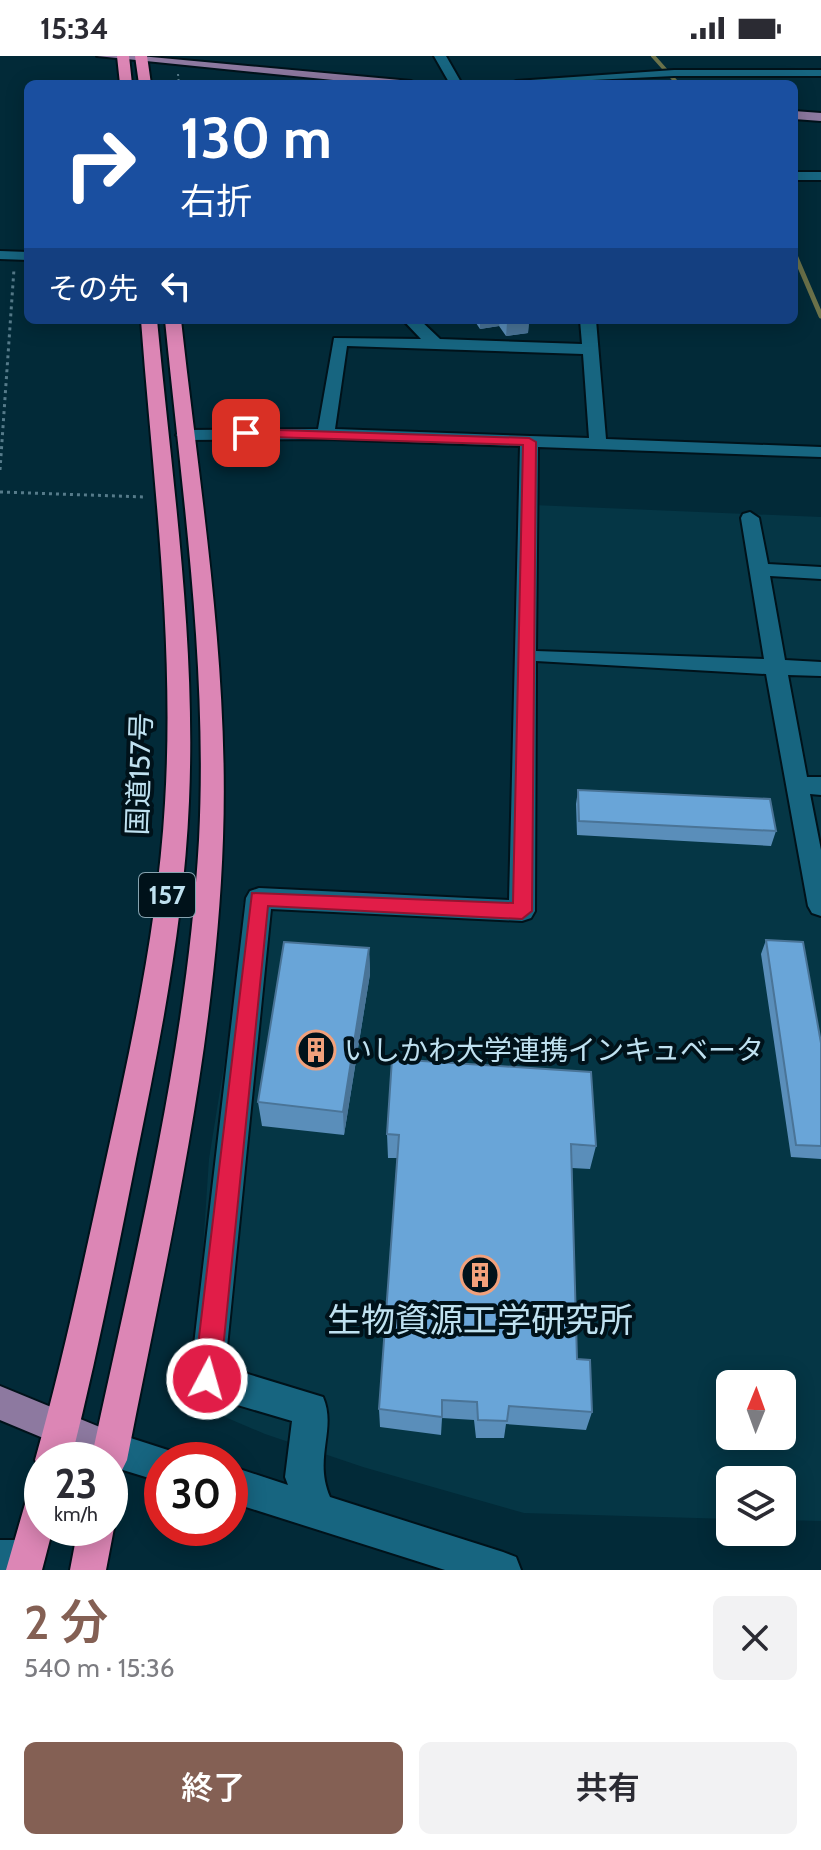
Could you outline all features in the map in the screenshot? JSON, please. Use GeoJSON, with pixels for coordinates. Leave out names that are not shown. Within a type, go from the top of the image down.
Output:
{"type":"FeatureCollection","features":[{"type":"Feature","properties":{"kind":"highway"},"geometry":{"type":"LineString","coordinates":[[123,57],[126,80]]}},
{"type":"Feature","properties":{"kind":"highway"},"geometry":{"type":"LineString","coordinates":[[142,58],[145,80]]}},
{"type":"Feature","properties":{"kind":"highway","name":"国道157号"},"geometry":{"type":"LineString","coordinates":[[58,1442],[143,1055],[162,942],[175,826],[179,711],[149,324]]}},
{"type":"Feature","properties":{"kind":"highway","name":"157"},"geometry":{"type":"LineString","coordinates":[[113,1442],[192,1040],[211,840],[208,651],[202,569],[173,324]]}},
{"type":"Feature","properties":{"kind":"highway"},"geometry":{"type":"LineString","coordinates":[[88,1570],[93,1546]]}},
{"type":"Feature","properties":{"kind":"main road"},"geometry":{"type":"LineString","coordinates":[[103,56],[370,80]]}},
{"type":"Feature","properties":{"kind":"main road"},"geometry":{"type":"LineString","coordinates":[[798,115],[821,117]]}},
{"type":"Feature","properties":{"kind":"main road"},"geometry":{"type":"LineString","coordinates":[[0,1403],[55,1442]]}},
{"type":"Feature","properties":{"kind":"street"},"geometry":{"type":"LineString","coordinates":[[440,56],[454,80]]}},
{"type":"Feature","properties":{"kind":"street"},"geometry":{"type":"LineString","coordinates":[[577,80],[668,74],[821,73]]}},
{"type":"Feature","properties":{"kind":"street"},"geometry":{"type":"LineString","coordinates":[[798,176],[821,176]]}},
{"type":"Feature","properties":{"kind":"street"},"geometry":{"type":"LineString","coordinates":[[415,324],[436,344]]}},
{"type":"Feature","properties":{"kind":"street"},"geometry":{"type":"LineString","coordinates":[[589,324],[598,443]]}},
{"type":"Feature","properties":{"kind":"street"},"geometry":{"type":"LineString","coordinates":[[326,434],[340,341],[592,349]]}},
{"type":"Feature","properties":{"kind":"street"},"geometry":{"type":"LineString","coordinates":[[185,435],[326,434],[821,452]]}},
{"type":"Feature","properties":{"kind":"street"},"geometry":{"type":"LineString","coordinates":[[316,1508],[303,1477],[311,1409],[207,1379],[259,898],[522,911],[529,442]]}},
{"type":"Feature","properties":{"kind":"street"},"geometry":{"type":"LineString","coordinates":[[750,518],[796,785],[821,906]]}},
{"type":"Feature","properties":{"kind":"street"},"geometry":{"type":"LineString","coordinates":[[758,569],[821,573]]}},
{"type":"Feature","properties":{"kind":"street"},"geometry":{"type":"LineString","coordinates":[[543,656],[821,669]]}},
{"type":"Feature","properties":{"kind":"street"},"geometry":{"type":"LineString","coordinates":[[796,785],[821,786]]}},
{"type":"Feature","properties":{"kind":"street"},"geometry":{"type":"LineString","coordinates":[[248,1489],[316,1508],[503,1570]]}},
{"type":"Feature","properties":{"kind":"path"},"geometry":{"type":"LineString","coordinates":[[0,470],[14,256]]}},
{"type":"Feature","properties":{"kind":"path"},"geometry":{"type":"LineString","coordinates":[[0,492],[164,498]]}},
{"type":"Feature","properties":{"kind":"shaded area"},"geometry":{"type":"Polygon","coordinates":[[[533,505],[821,517],[821,1521],[796,1520],[796,1466],[716,1466],[716,1519],[524,1513],[363,1467],[265,1434],[185,1400],[199,1308],[209,1159],[237,984],[243,902],[516,921],[529,911],[533,505]]]}},
{"type":"Feature","properties":{"kind":"building"},"geometry":{"type":"Polygon","coordinates":[[[578,790],[770,799],[776,831],[579,821],[578,790]]]}},
{"type":"Feature","properties":{"kind":"building"},"geometry":{"type":"Polygon","coordinates":[[[766,940],[803,942],[821,1043],[821,1146],[796,1145],[766,940]]]}},
{"type":"Feature","properties":{"kind":"building","name":"いしかわ大学連携インキュベータ"},"geometry":{"type":"Polygon","coordinates":[[[284,942],[369,948],[343,1112],[258,1102],[284,942]]]}},
{"type":"Feature","properties":{"kind":"building","name":"生物資源工学研究所"},"geometry":{"type":"Polygon","coordinates":[[[392,1059],[591,1072],[596,1146],[571,1144],[577,1359],[590,1360],[592,1412],[509,1406],[507,1421],[478,1420],[477,1402],[442,1400],[442,1417],[379,1409],[399,1135],[387,1134],[392,1059]]]}},
{"type":"Feature","properties":{"kind":"waterway"},"geometry":{"type":"LineString","coordinates":[[653,56],[674,80]]}},
{"type":"Feature","properties":{"kind":"waterway"},"geometry":{"type":"LineString","coordinates":[[798,262],[821,316]]}},
{"type":"Feature","properties":{"kind":"place","name":"いしかわ大学連携インキュベータ"},"geometry":{"type":"Point","coordinates":[316,1050]}},
{"type":"Feature","properties":{"kind":"place","name":"生物資源工学研究所"},"geometry":{"type":"Point","coordinates":[480,1275]}},
{"type":"Feature","properties":{"kind":"route"},"geometry":{"type":"LineString","coordinates":[[207,1379],[259,898],[522,911],[529,442],[246,433]]}}]}
